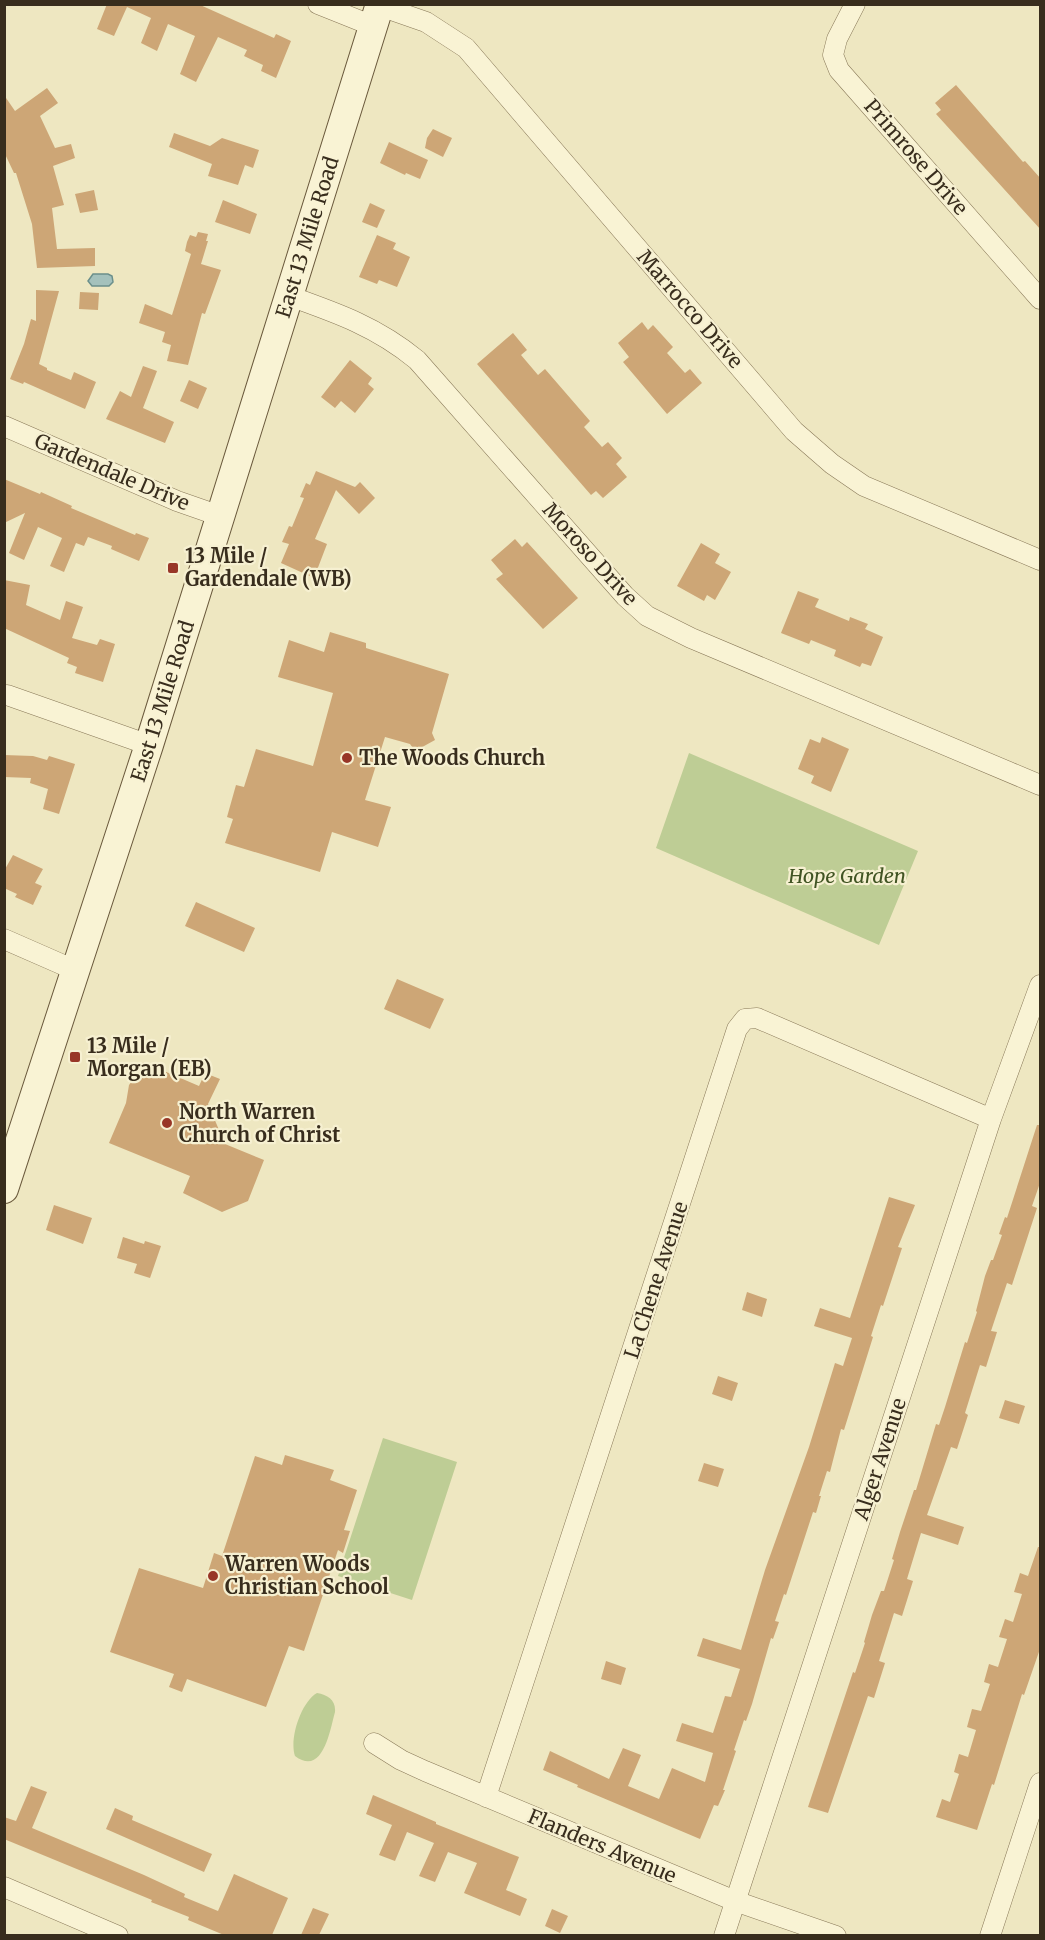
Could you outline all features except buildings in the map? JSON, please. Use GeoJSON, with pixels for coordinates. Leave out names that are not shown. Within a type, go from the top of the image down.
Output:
{"type":"FeatureCollection","features":[{"type":"Feature","properties":{"kind":"main road","name":"East 13 Mile Road"},"geometry":{"type":"LineString","coordinates":[[5,1188],[149,745],[378,12]]}},
{"type":"Feature","properties":{"kind":"street","name":"Marrocco Drive"},"geometry":{"type":"LineString","coordinates":[[318,4],[378,12],[426,22],[466,48],[794,431],[832,464],[864,486],[1041,560]]}},
{"type":"Feature","properties":{"kind":"street","name":"Primrose Drive"},"geometry":{"type":"LineString","coordinates":[[855,4],[837,39],[833,55],[839,70],[1041,299]]}},
{"type":"Feature","properties":{"kind":"street","name":"Moroso Drive"},"geometry":{"type":"LineString","coordinates":[[289,296],[381,333],[417,360],[625,596],[647,616],[691,638],[1041,785]]}},
{"type":"Feature","properties":{"kind":"street","name":"Gardendale Drive"},"geometry":{"type":"LineString","coordinates":[[4,426],[177,501],[220,516]]}},
{"type":"Feature","properties":{"kind":"street"},"geometry":{"type":"LineString","coordinates":[[7,695],[149,745]]}},
{"type":"Feature","properties":{"kind":"street"},"geometry":{"type":"LineString","coordinates":[[4,939],[77,971]]}},
{"type":"Feature","properties":{"kind":"street","name":"Alger Avenue"},"geometry":{"type":"LineString","coordinates":[[724,1935],[991,1119],[1041,984]]}},
{"type":"Feature","properties":{"kind":"street","name":"La Chene Avenue"},"geometry":{"type":"LineString","coordinates":[[486,1797],[737,1029],[745,1019],[757,1018],[991,1119]]}},
{"type":"Feature","properties":{"kind":"street","name":"Flanders Avenue"},"geometry":{"type":"LineString","coordinates":[[374,1743],[409,1764],[735,1901],[836,1935]]}},
{"type":"Feature","properties":{"kind":"street"},"geometry":{"type":"LineString","coordinates":[[990,1935],[1041,1783]]}},
{"type":"Feature","properties":{"kind":"street"},"geometry":{"type":"LineString","coordinates":[[4,1887],[118,1935]]}},
{"type":"Feature","properties":{"kind":"green space","name":"Hope Garden"},"geometry":{"type":"Polygon","coordinates":[[[689,753],[918,851],[879,945],[656,848],[689,753]]]}},
{"type":"Feature","properties":{"kind":"green space"},"geometry":{"type":"Polygon","coordinates":[[[383,1438],[457,1462],[412,1600],[338,1576],[383,1438]]]}},
{"type":"Feature","properties":{"kind":"green space"},"geometry":{"type":"Polygon","coordinates":[[[317,1693],[330,1699],[334,1704],[335,1712],[324,1749],[312,1761],[305,1761],[295,1756],[295,1731],[301,1712],[317,1693]]]}},
{"type":"Feature","properties":{"kind":"water"},"geometry":{"type":"Polygon","coordinates":[[[93,274],[108,274],[112,276],[113,282],[109,286],[92,286],[88,281],[93,274]]]}},
{"type":"Feature","properties":{"kind":"place","name":"13 Mile / Gardendale (WB)"},"geometry":{"type":"Point","coordinates":[173,568]}},
{"type":"Feature","properties":{"kind":"place","name":"The Woods Church"},"geometry":{"type":"Point","coordinates":[347,758]}},
{"type":"Feature","properties":{"kind":"place","name":"13 Mile / Morgan (EB)"},"geometry":{"type":"Point","coordinates":[75,1057]}},
{"type":"Feature","properties":{"kind":"place","name":"North Warren Church of Christ"},"geometry":{"type":"Point","coordinates":[167,1123]}},
{"type":"Feature","properties":{"kind":"place","name":"Warren Woods Christian School"},"geometry":{"type":"Point","coordinates":[213,1576]}}]}
